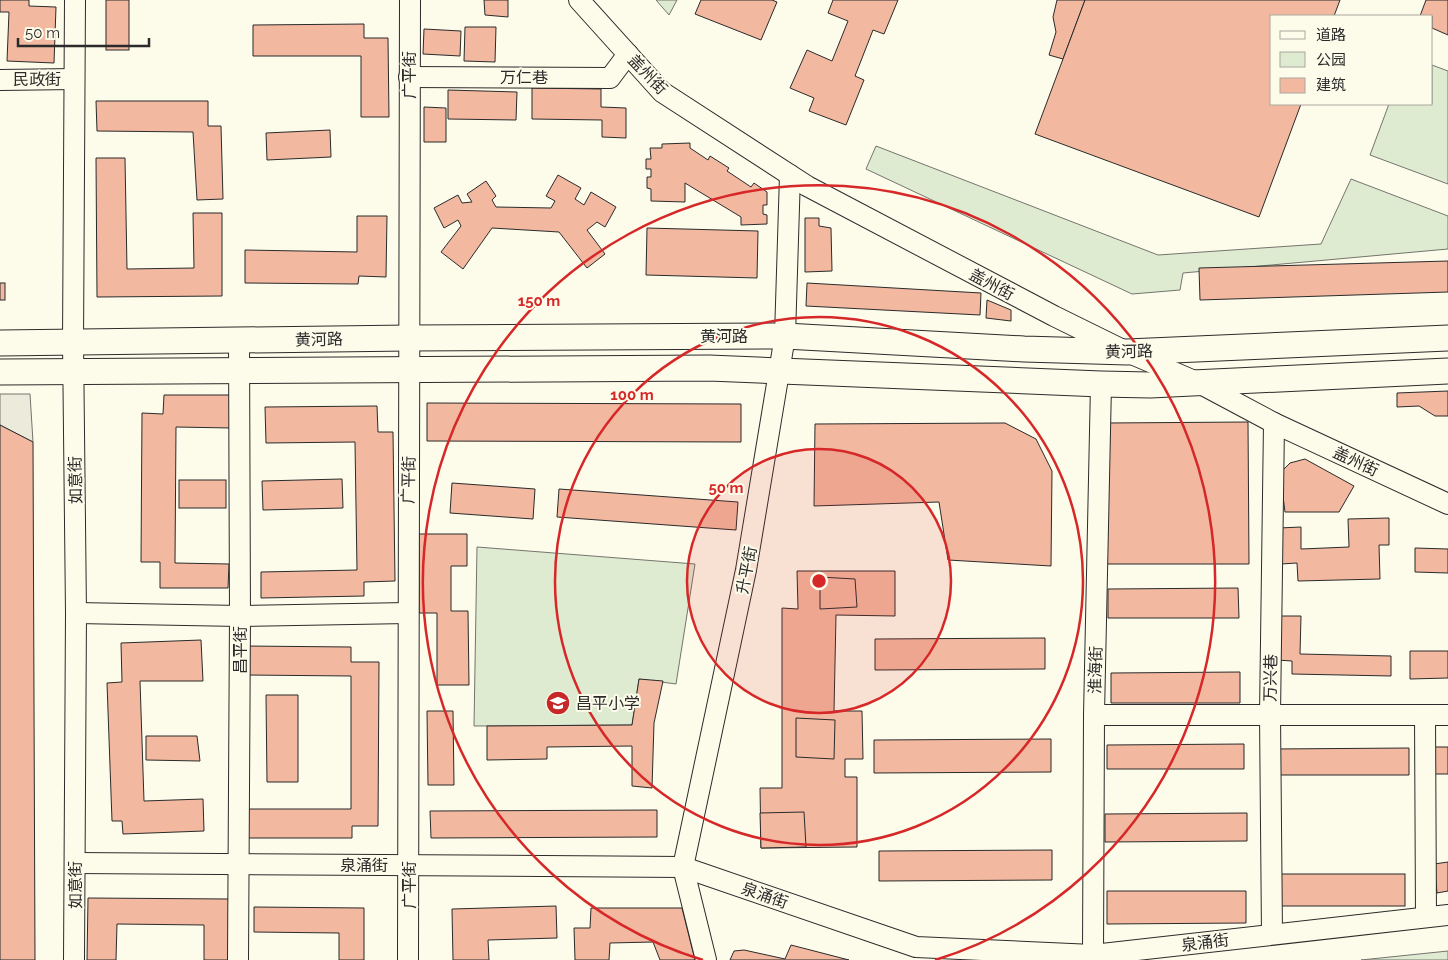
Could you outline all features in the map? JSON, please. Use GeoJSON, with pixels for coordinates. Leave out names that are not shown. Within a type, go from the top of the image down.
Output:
{"type":"FeatureCollection","features":[{"type":"Feature","properties":{"kind":"main road","name":"黄河路"},"geometry":{"type":"LineString","coordinates":[[0,343],[238,339],[785,336],[1024,349],[1128,352],[1448,338]]}},
{"type":"Feature","properties":{"kind":"main road","name":"黄河路"},"geometry":{"type":"LineString","coordinates":[[0,372],[709,368],[1150,385],[1448,372]]}},
{"type":"Feature","properties":{"kind":"street","name":"如意街"},"geometry":{"type":"LineString","coordinates":[[74,960],[76,613],[73,342],[75,0]]}},
{"type":"Feature","properties":{"kind":"street","name":"广平街"},"geometry":{"type":"LineString","coordinates":[[408,960],[410,0]]}},
{"type":"Feature","properties":{"kind":"street","name":"盖州街"},"geometry":{"type":"LineString","coordinates":[[579,0],[662,92],[807,186],[1054,316],[1128,352],[1199,383],[1274,423],[1448,504]]}},
{"type":"Feature","properties":{"kind":"street","name":"万仁巷"},"geometry":{"type":"LineString","coordinates":[[409,77],[610,78],[628,54]]}},
{"type":"Feature","properties":{"kind":"street","name":"民政街"},"geometry":{"type":"LineString","coordinates":[[0,80],[74,79]]}},
{"type":"Feature","properties":{"kind":"street","name":"升平街"},"geometry":{"type":"LineString","coordinates":[[706,960],[683,867],[746,570],[785,336],[790,175]]}},
{"type":"Feature","properties":{"kind":"street","name":"昌平街"},"geometry":{"type":"LineString","coordinates":[[238,339],[240,616],[238,960]]}},
{"type":"Feature","properties":{"kind":"street","name":"淮海街"},"geometry":{"type":"LineString","coordinates":[[1092,955],[1094,715],[1101,384]]}},
{"type":"Feature","properties":{"kind":"street","name":"万兴巷"},"geometry":{"type":"LineString","coordinates":[[1272,934],[1270,715],[1274,423]]}},
{"type":"Feature","properties":{"kind":"street"},"geometry":{"type":"LineString","coordinates":[[76,613],[240,616],[408,612]]}},
{"type":"Feature","properties":{"kind":"street"},"geometry":{"type":"LineString","coordinates":[[1094,715],[1448,715]]}},
{"type":"Feature","properties":{"kind":"street"},"geometry":{"type":"LineString","coordinates":[[1425,715],[1426,917]]}},
{"type":"Feature","properties":{"kind":"street","name":"泉涌街"},"geometry":{"type":"LineString","coordinates":[[75,862],[683,867],[917,954],[1092,955],[1448,915]]}},
{"type":"Feature","properties":{"kind":"green space"},"geometry":{"type":"Polygon","coordinates":[[[656,0],[677,0],[669,15],[656,0]]]}},
{"type":"Feature","properties":{"kind":"green space"},"geometry":{"type":"Polygon","coordinates":[[[1433,65],[1448,71],[1448,184],[1370,155],[1389,105],[1433,105],[1433,65]]]}},
{"type":"Feature","properties":{"kind":"green space"},"geometry":{"type":"Polygon","coordinates":[[[876,146],[1158,255],[1321,244],[1351,179],[1448,216],[1448,249],[1183,273],[1180,290],[1132,294],[866,169],[876,146]]]}},
{"type":"Feature","properties":{"kind":"green space"},"geometry":{"type":"Polygon","coordinates":[[[477,547],[695,564],[676,684],[639,679],[632,725],[474,726],[477,547]]]}},
{"type":"Feature","properties":{"kind":"green space"},"geometry":{"type":"Polygon","coordinates":[[[1448,951],[1448,960],[1361,960],[1448,951]]]}},
{"type":"Feature","properties":{"kind":"shaded area"},"geometry":{"type":"Polygon","coordinates":[[[0,394],[30,394],[33,442],[0,425],[0,394]]]}},
{"type":"Feature","properties":{"kind":"building"},"geometry":{"type":"Polygon","coordinates":[[[0,0],[29,0],[29,6],[56,7],[54,63],[7,61],[9,12],[0,12],[0,0]]]}},
{"type":"Feature","properties":{"kind":"building"},"geometry":{"type":"Polygon","coordinates":[[[106,0],[129,0],[129,50],[106,50],[106,0]]]}},
{"type":"Feature","properties":{"kind":"building"},"geometry":{"type":"Polygon","coordinates":[[[484,0],[508,0],[508,17],[485,15],[484,0]]]}},
{"type":"Feature","properties":{"kind":"building"},"geometry":{"type":"Polygon","coordinates":[[[701,0],[772,0],[777,2],[761,40],[695,14],[701,0]]]}},
{"type":"Feature","properties":{"kind":"building"},"geometry":{"type":"Polygon","coordinates":[[[833,0],[898,0],[884,34],[873,30],[855,76],[864,80],[846,125],[809,111],[814,98],[790,88],[807,50],[832,61],[848,21],[828,13],[833,0]]]}},
{"type":"Feature","properties":{"kind":"building"},"geometry":{"type":"Polygon","coordinates":[[[1057,0],[1085,0],[1063,59],[1049,55],[1056,32],[1053,17],[1057,0]]]}},
{"type":"Feature","properties":{"kind":"building"},"geometry":{"type":"Polygon","coordinates":[[[1085,0],[1340,0],[1334,15],[1270,15],[1270,105],[1301,105],[1259,217],[1035,134],[1085,0]]]}},
{"type":"Feature","properties":{"kind":"building"},"geometry":{"type":"Polygon","coordinates":[[[1426,0],[1448,0],[1448,35],[1433,28],[1433,15],[1420,15],[1426,0]]]}},
{"type":"Feature","properties":{"kind":"building"},"geometry":{"type":"Polygon","coordinates":[[[364,24],[364,38],[388,38],[389,117],[361,117],[361,56],[253,56],[253,25],[364,24]]]}},
{"type":"Feature","properties":{"kind":"building"},"geometry":{"type":"Polygon","coordinates":[[[465,27],[496,27],[495,62],[464,61],[465,27]]]}},
{"type":"Feature","properties":{"kind":"building"},"geometry":{"type":"Polygon","coordinates":[[[424,29],[461,31],[460,56],[423,54],[424,29]]]}},
{"type":"Feature","properties":{"kind":"building"},"geometry":{"type":"Polygon","coordinates":[[[532,88],[601,89],[601,107],[626,108],[626,138],[602,137],[602,120],[532,119],[532,88]]]}},
{"type":"Feature","properties":{"kind":"building"},"geometry":{"type":"Polygon","coordinates":[[[448,90],[517,92],[516,120],[448,119],[448,90]]]}},
{"type":"Feature","properties":{"kind":"building"},"geometry":{"type":"Polygon","coordinates":[[[96,101],[208,101],[208,126],[221,126],[223,199],[197,200],[193,132],[97,131],[96,101]]]}},
{"type":"Feature","properties":{"kind":"building"},"geometry":{"type":"Polygon","coordinates":[[[424,107],[446,108],[446,142],[424,142],[424,107]]]}},
{"type":"Feature","properties":{"kind":"building"},"geometry":{"type":"Polygon","coordinates":[[[330,130],[331,157],[267,160],[266,133],[330,130]]]}},
{"type":"Feature","properties":{"kind":"building"},"geometry":{"type":"Polygon","coordinates":[[[690,143],[690,148],[708,160],[710,156],[729,168],[727,171],[751,187],[754,183],[767,192],[767,205],[763,205],[763,214],[767,215],[767,224],[741,225],[741,217],[685,183],[685,202],[651,201],[651,189],[647,188],[647,177],[651,177],[651,169],[646,169],[646,159],[651,159],[650,148],[662,148],[662,144],[690,143]]]}},
{"type":"Feature","properties":{"kind":"building"},"geometry":{"type":"Polygon","coordinates":[[[96,158],[125,158],[127,269],[194,268],[193,213],[222,213],[222,296],[97,297],[96,158]]]}},
{"type":"Feature","properties":{"kind":"building"},"geometry":{"type":"Polygon","coordinates":[[[558,175],[581,188],[575,199],[584,205],[591,192],[616,207],[605,227],[597,222],[587,230],[605,254],[587,268],[559,232],[492,228],[463,269],[441,252],[461,226],[458,220],[444,228],[434,208],[458,195],[462,203],[472,202],[467,194],[486,181],[496,196],[492,200],[496,207],[551,208],[555,201],[546,196],[558,175]]]}},
{"type":"Feature","properties":{"kind":"building"},"geometry":{"type":"Polygon","coordinates":[[[357,216],[387,216],[386,277],[359,276],[358,284],[245,283],[245,250],[357,252],[357,216]]]}},
{"type":"Feature","properties":{"kind":"building"},"geometry":{"type":"Polygon","coordinates":[[[805,218],[819,218],[819,226],[831,228],[832,271],[805,272],[805,218]]]}},
{"type":"Feature","properties":{"kind":"building"},"geometry":{"type":"Polygon","coordinates":[[[647,228],[758,231],[757,278],[646,275],[647,228]]]}},
{"type":"Feature","properties":{"kind":"building"},"geometry":{"type":"Polygon","coordinates":[[[1448,261],[1448,292],[1200,300],[1199,268],[1448,261]]]}},
{"type":"Feature","properties":{"kind":"building"},"geometry":{"type":"Polygon","coordinates":[[[0,283],[5,283],[5,300],[0,300],[0,283]]]}},
{"type":"Feature","properties":{"kind":"building"},"geometry":{"type":"Polygon","coordinates":[[[807,283],[981,293],[980,315],[806,306],[807,283]]]}},
{"type":"Feature","properties":{"kind":"building"},"geometry":{"type":"Polygon","coordinates":[[[987,300],[1011,310],[1011,321],[986,318],[987,300]]]}},
{"type":"Feature","properties":{"kind":"building"},"geometry":{"type":"Polygon","coordinates":[[[1448,391],[1448,416],[1435,416],[1419,406],[1397,407],[1397,393],[1448,391]]]}},
{"type":"Feature","properties":{"kind":"building"},"geometry":{"type":"Polygon","coordinates":[[[164,395],[231,395],[231,428],[176,427],[175,563],[229,564],[228,588],[160,588],[160,562],[141,562],[142,413],[163,414],[164,395]]]}},
{"type":"Feature","properties":{"kind":"building"},"geometry":{"type":"Polygon","coordinates":[[[427,403],[741,404],[741,442],[427,441],[427,403]]]}},
{"type":"Feature","properties":{"kind":"building"},"geometry":{"type":"Polygon","coordinates":[[[377,406],[378,432],[393,432],[395,581],[364,582],[364,596],[261,598],[261,572],[357,570],[355,442],[266,443],[265,407],[377,406]]]}},
{"type":"Feature","properties":{"kind":"building"},"geometry":{"type":"Polygon","coordinates":[[[1248,422],[1249,564],[1107,564],[1106,423],[1248,422]]]}},
{"type":"Feature","properties":{"kind":"building"},"geometry":{"type":"Polygon","coordinates":[[[1005,423],[1036,439],[1052,471],[1051,566],[948,560],[939,502],[814,506],[815,424],[1005,423]]]}},
{"type":"Feature","properties":{"kind":"building"},"geometry":{"type":"Polygon","coordinates":[[[0,425],[33,442],[35,960],[0,960],[0,425]]]}},
{"type":"Feature","properties":{"kind":"building"},"geometry":{"type":"Polygon","coordinates":[[[1305,459],[1354,486],[1339,512],[1285,512],[1280,473],[1290,463],[1305,459]]]}},
{"type":"Feature","properties":{"kind":"building"},"geometry":{"type":"Polygon","coordinates":[[[342,479],[343,508],[263,510],[262,481],[342,479]]]}},
{"type":"Feature","properties":{"kind":"building"},"geometry":{"type":"Polygon","coordinates":[[[179,480],[226,480],[226,508],[179,508],[179,480]]]}},
{"type":"Feature","properties":{"kind":"building"},"geometry":{"type":"Polygon","coordinates":[[[452,483],[535,489],[533,519],[450,513],[452,483]]]}},
{"type":"Feature","properties":{"kind":"building"},"geometry":{"type":"Polygon","coordinates":[[[559,489],[738,502],[736,530],[557,517],[559,489]]]}},
{"type":"Feature","properties":{"kind":"building"},"geometry":{"type":"Polygon","coordinates":[[[1389,518],[1389,545],[1379,545],[1380,579],[1298,581],[1297,563],[1281,564],[1279,528],[1301,527],[1301,549],[1349,547],[1348,519],[1389,518]]]}},
{"type":"Feature","properties":{"kind":"building"},"geometry":{"type":"Polygon","coordinates":[[[419,534],[467,534],[467,566],[451,566],[451,611],[468,611],[469,685],[437,685],[437,613],[419,613],[419,534]]]}},
{"type":"Feature","properties":{"kind":"building"},"geometry":{"type":"Polygon","coordinates":[[[1415,548],[1448,549],[1448,573],[1415,572],[1415,548]]]}},
{"type":"Feature","properties":{"kind":"building"},"geometry":{"type":"Polygon","coordinates":[[[797,571],[895,571],[895,616],[836,615],[834,711],[862,711],[863,759],[845,759],[845,777],[857,777],[857,847],[761,848],[760,788],[782,788],[782,608],[798,609],[797,571]]]}},
{"type":"Feature","properties":{"kind":"building"},"geometry":{"type":"Polygon","coordinates":[[[820,577],[855,579],[857,607],[820,609],[820,577]]]}},
{"type":"Feature","properties":{"kind":"building"},"geometry":{"type":"Polygon","coordinates":[[[1238,588],[1239,618],[1108,618],[1108,589],[1238,588]]]}},
{"type":"Feature","properties":{"kind":"building"},"geometry":{"type":"Polygon","coordinates":[[[1278,616],[1301,616],[1300,654],[1391,656],[1391,676],[1292,674],[1292,661],[1277,660],[1278,616]]]}},
{"type":"Feature","properties":{"kind":"building"},"geometry":{"type":"Polygon","coordinates":[[[1045,638],[1045,669],[875,670],[875,639],[1045,638]]]}},
{"type":"Feature","properties":{"kind":"building"},"geometry":{"type":"Polygon","coordinates":[[[201,640],[203,681],[140,681],[144,801],[203,799],[204,831],[123,834],[122,821],[112,821],[107,683],[122,682],[121,643],[201,640]]]}},
{"type":"Feature","properties":{"kind":"building"},"geometry":{"type":"Polygon","coordinates":[[[246,646],[351,647],[351,662],[379,662],[378,826],[352,826],[352,838],[243,838],[243,809],[351,809],[351,676],[246,675],[246,646]]]}},
{"type":"Feature","properties":{"kind":"building"},"geometry":{"type":"Polygon","coordinates":[[[1410,651],[1448,651],[1448,678],[1410,679],[1410,651]]]}},
{"type":"Feature","properties":{"kind":"building"},"geometry":{"type":"Polygon","coordinates":[[[1240,672],[1240,703],[1111,703],[1111,673],[1240,672]]]}},
{"type":"Feature","properties":{"kind":"building"},"geometry":{"type":"Polygon","coordinates":[[[639,679],[663,681],[654,723],[652,788],[632,786],[632,746],[547,747],[547,759],[487,760],[487,726],[632,725],[639,679]]]}},
{"type":"Feature","properties":{"kind":"building"},"geometry":{"type":"Polygon","coordinates":[[[266,695],[298,695],[298,782],[267,782],[266,695]]]}},
{"type":"Feature","properties":{"kind":"building"},"geometry":{"type":"Polygon","coordinates":[[[427,711],[453,711],[454,785],[428,785],[427,711]]]}},
{"type":"Feature","properties":{"kind":"building"},"geometry":{"type":"Polygon","coordinates":[[[796,718],[835,720],[834,759],[796,757],[796,718]]]}},
{"type":"Feature","properties":{"kind":"building"},"geometry":{"type":"Polygon","coordinates":[[[146,736],[197,736],[200,761],[146,760],[146,736]]]}},
{"type":"Feature","properties":{"kind":"building"},"geometry":{"type":"Polygon","coordinates":[[[1051,739],[1051,772],[874,773],[874,740],[1051,739]]]}},
{"type":"Feature","properties":{"kind":"building"},"geometry":{"type":"Polygon","coordinates":[[[1244,744],[1244,769],[1107,769],[1107,745],[1244,744]]]}},
{"type":"Feature","properties":{"kind":"building"},"geometry":{"type":"Polygon","coordinates":[[[1435,747],[1448,747],[1448,774],[1435,774],[1435,747]]]}},
{"type":"Feature","properties":{"kind":"building"},"geometry":{"type":"Polygon","coordinates":[[[1409,748],[1409,775],[1273,775],[1273,749],[1409,748]]]}},
{"type":"Feature","properties":{"kind":"building"},"geometry":{"type":"Polygon","coordinates":[[[657,810],[657,837],[431,838],[430,811],[657,810]]]}},
{"type":"Feature","properties":{"kind":"building"},"geometry":{"type":"Polygon","coordinates":[[[804,812],[806,847],[761,848],[760,813],[804,812]]]}},
{"type":"Feature","properties":{"kind":"building"},"geometry":{"type":"Polygon","coordinates":[[[1247,813],[1247,841],[1105,842],[1105,814],[1247,813]]]}},
{"type":"Feature","properties":{"kind":"building"},"geometry":{"type":"Polygon","coordinates":[[[1052,850],[1052,880],[879,881],[879,851],[1052,850]]]}},
{"type":"Feature","properties":{"kind":"building"},"geometry":{"type":"Polygon","coordinates":[[[1448,862],[1448,891],[1437,893],[1434,864],[1448,862]]]}},
{"type":"Feature","properties":{"kind":"building"},"geometry":{"type":"Polygon","coordinates":[[[1277,874],[1405,874],[1405,906],[1277,906],[1277,874]]]}},
{"type":"Feature","properties":{"kind":"building"},"geometry":{"type":"Polygon","coordinates":[[[1107,891],[1246,891],[1246,923],[1107,924],[1107,891]]]}},
{"type":"Feature","properties":{"kind":"building"},"geometry":{"type":"Polygon","coordinates":[[[88,898],[230,899],[229,960],[204,960],[204,925],[117,924],[116,960],[87,960],[88,898]]]}},
{"type":"Feature","properties":{"kind":"building"},"geometry":{"type":"Polygon","coordinates":[[[556,906],[557,938],[488,940],[489,960],[453,960],[452,909],[556,906]]]}},
{"type":"Feature","properties":{"kind":"building"},"geometry":{"type":"Polygon","coordinates":[[[254,907],[364,908],[364,960],[339,960],[339,933],[254,932],[254,907]]]}},
{"type":"Feature","properties":{"kind":"building"},"geometry":{"type":"Polygon","coordinates":[[[591,908],[682,908],[695,960],[660,960],[653,942],[610,943],[609,960],[575,960],[574,928],[590,928],[591,908]]]}},
{"type":"Feature","properties":{"kind":"building"},"geometry":{"type":"Polygon","coordinates":[[[791,945],[849,960],[730,960],[734,951],[744,950],[785,959],[791,945]]]}},
{"type":"Feature","properties":{"kind":"place","name":"昌平小学"},"geometry":{"type":"Point","coordinates":[558,703]}}]}
